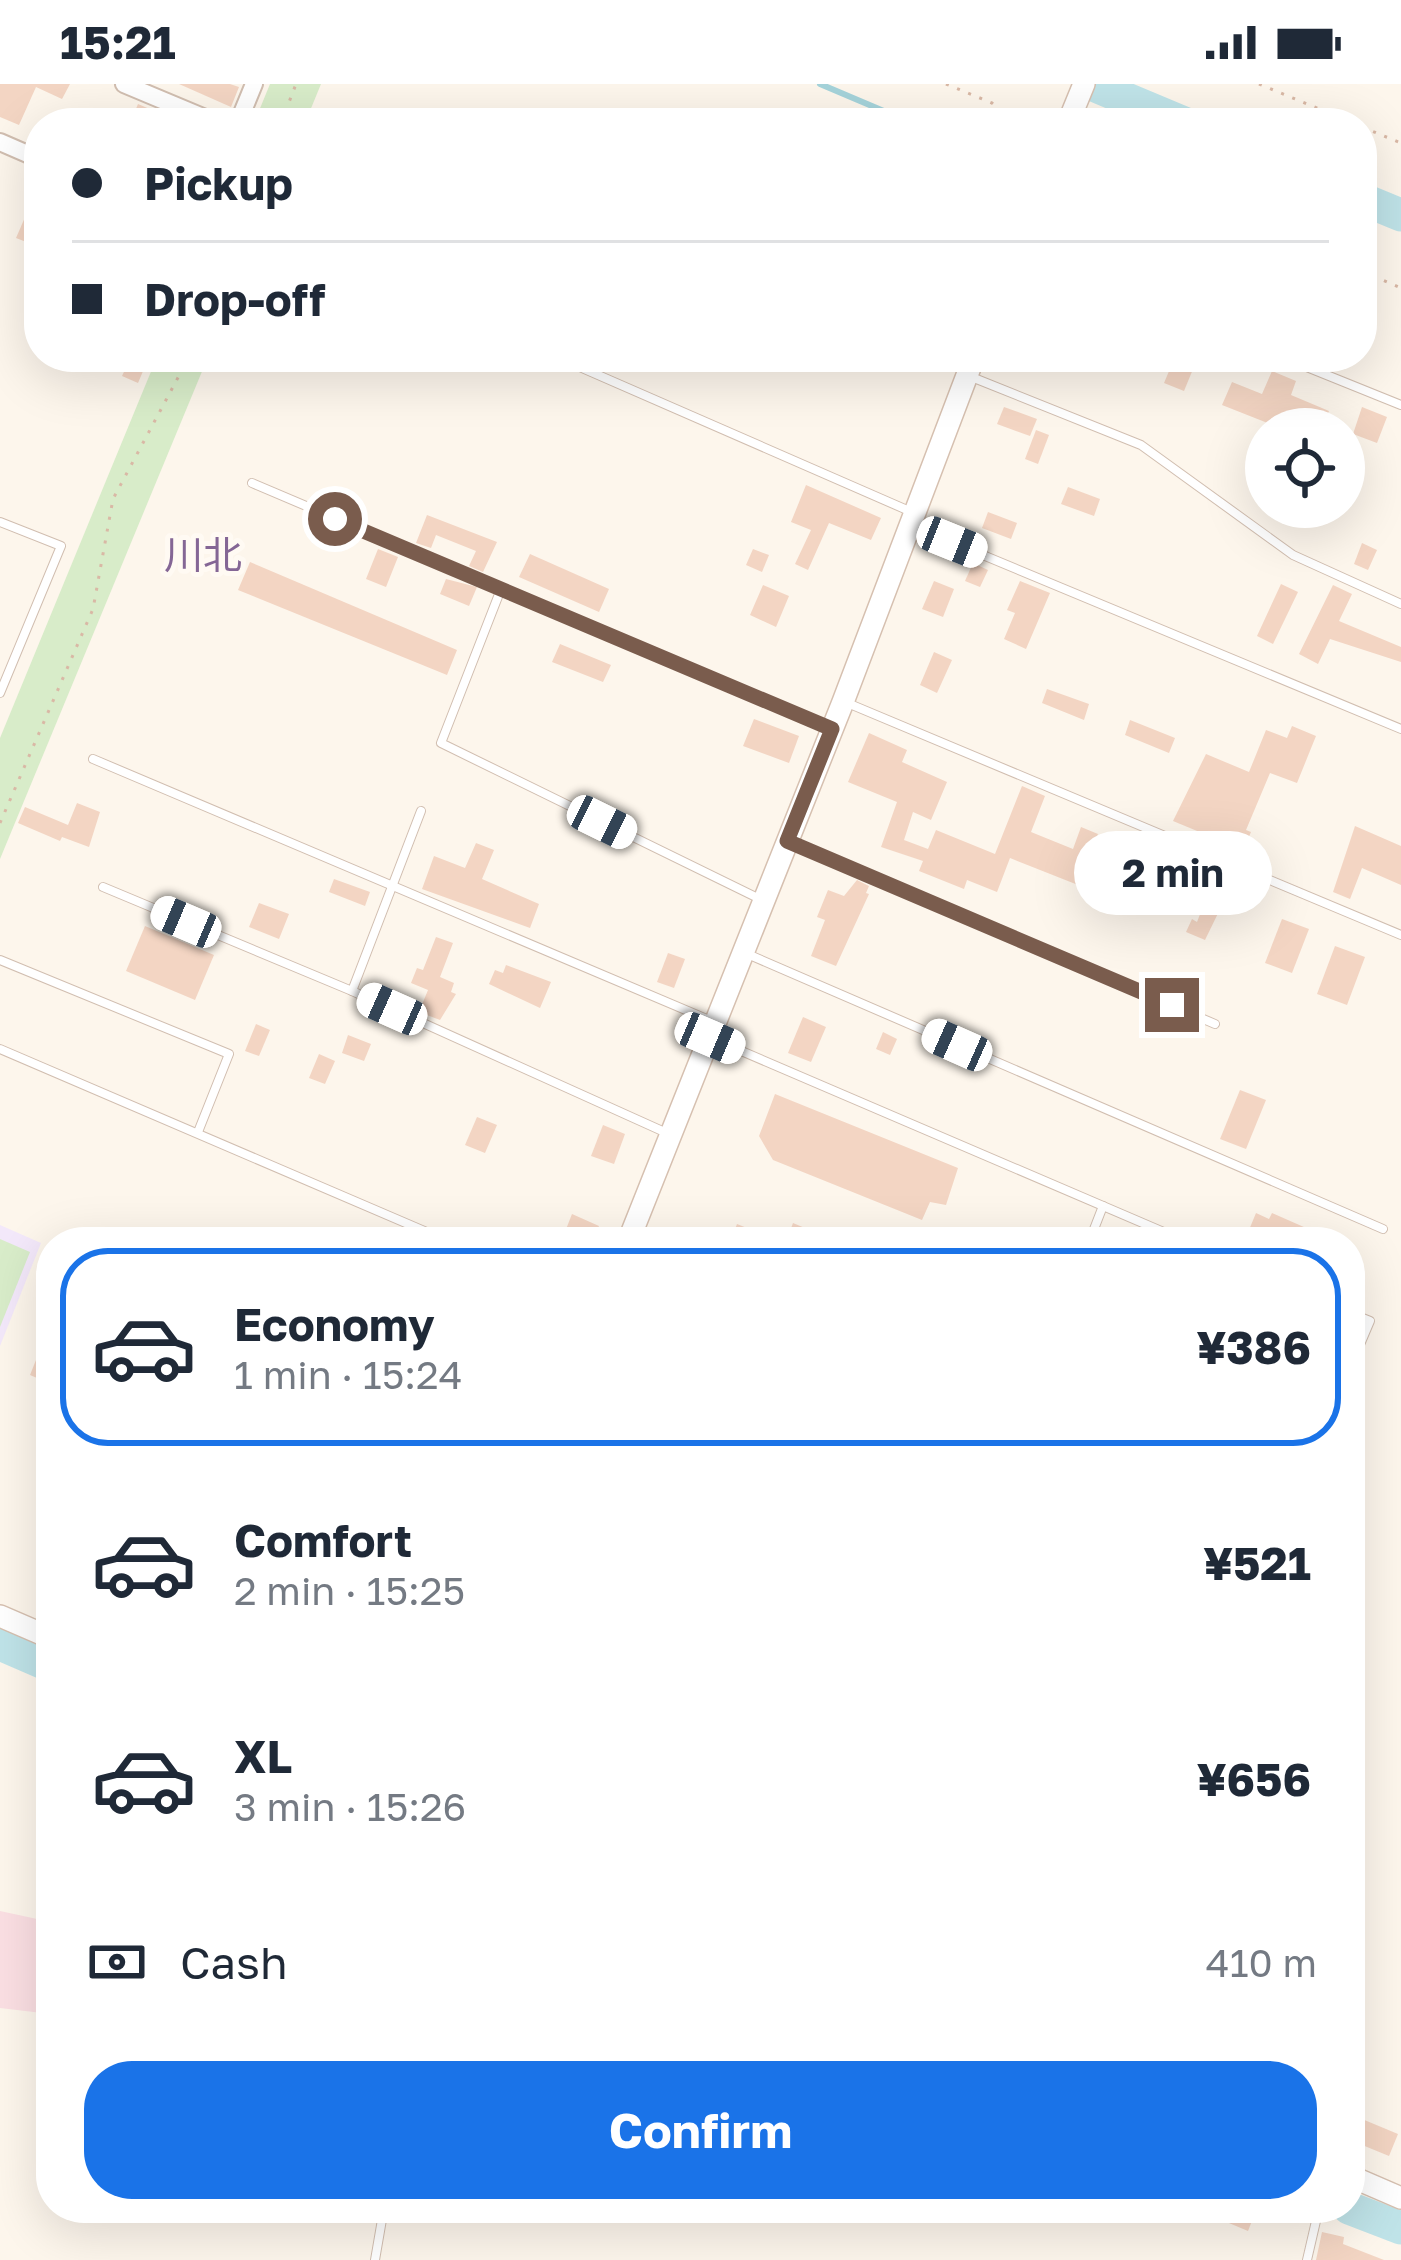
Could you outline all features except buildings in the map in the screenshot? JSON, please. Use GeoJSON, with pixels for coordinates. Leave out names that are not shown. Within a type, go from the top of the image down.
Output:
{"type":"FeatureCollection","features":[{"type":"Feature","properties":{"kind":"street"},"geometry":{"type":"LineString","coordinates":[[124,84],[181,108]]}},
{"type":"Feature","properties":{"kind":"street"},"geometry":{"type":"LineString","coordinates":[[634,1227],[969,372]]}},
{"type":"Feature","properties":{"kind":"street"},"geometry":{"type":"LineString","coordinates":[[0,1616],[36,1632]]}},
{"type":"Feature","properties":{"kind":"street"},"geometry":{"type":"LineString","coordinates":[[1365,2182],[1401,2198]]}},
{"type":"Feature","properties":{"kind":"lane"},"geometry":{"type":"LineString","coordinates":[[590,372],[914,519],[1401,729]]}},
{"type":"Feature","properties":{"kind":"lane"},"geometry":{"type":"LineString","coordinates":[[984,372],[1141,446],[1293,555],[1401,604]]}},
{"type":"Feature","properties":{"kind":"lane"},"geometry":{"type":"LineString","coordinates":[[1319,372],[1401,405]]}},
{"type":"Feature","properties":{"kind":"lane"},"geometry":{"type":"LineString","coordinates":[[252,483],[832,729]]}},
{"type":"Feature","properties":{"kind":"lane"},"geometry":{"type":"LineString","coordinates":[[0,522],[61,546],[0,693]]}},
{"type":"Feature","properties":{"kind":"lane"},"geometry":{"type":"LineString","coordinates":[[501,589],[442,742],[764,901]]}},
{"type":"Feature","properties":{"kind":"lane"},"geometry":{"type":"LineString","coordinates":[[843,702],[1401,935]]}},
{"type":"Feature","properties":{"kind":"lane"},"geometry":{"type":"LineString","coordinates":[[92,759],[394,885],[1152,1227]]}},
{"type":"Feature","properties":{"kind":"lane"},"geometry":{"type":"LineString","coordinates":[[352,992],[421,811]]}},
{"type":"Feature","properties":{"kind":"lane"},"geometry":{"type":"LineString","coordinates":[[787,841],[1215,1024]]}},
{"type":"Feature","properties":{"kind":"lane"},"geometry":{"type":"LineString","coordinates":[[103,887],[670,1135]]}},
{"type":"Feature","properties":{"kind":"lane"},"geometry":{"type":"LineString","coordinates":[[744,952],[1383,1229]]}},
{"type":"Feature","properties":{"kind":"lane"},"geometry":{"type":"LineString","coordinates":[[0,960],[229,1054],[199,1132]]}},
{"type":"Feature","properties":{"kind":"lane"},"geometry":{"type":"LineString","coordinates":[[0,1049],[416,1227]]}},
{"type":"Feature","properties":{"kind":"lane"},"geometry":{"type":"LineString","coordinates":[[1095,1227],[1103,1206]]}},
{"type":"Feature","properties":{"kind":"lane"},"geometry":{"type":"LineString","coordinates":[[374,2260],[381,2223]]}},
{"type":"Feature","properties":{"kind":"lane"},"geometry":{"type":"LineString","coordinates":[[1307,2260],[1316,2223]]}},
{"type":"Feature","properties":{"kind":"path"},"geometry":{"type":"LineString","coordinates":[[946,84],[998,108]]}},
{"type":"Feature","properties":{"kind":"path"},"geometry":{"type":"LineString","coordinates":[[1259,84],[1317,108]]}},
{"type":"Feature","properties":{"kind":"path"},"geometry":{"type":"LineString","coordinates":[[0,823],[93,609],[113,499],[181,372]]}},
{"type":"Feature","properties":{"kind":"shaded area"},"geometry":{"type":"Polygon","coordinates":[[[0,1225],[36,1241],[36,1256],[0,1346],[0,1225]]]}},
{"type":"Feature","properties":{"kind":"shaded area"},"geometry":{"type":"Polygon","coordinates":[[[0,1911],[36,1919],[36,2012],[0,2008],[0,1911]]]}},
{"type":"Feature","properties":{"kind":"green space"},"geometry":{"type":"Polygon","coordinates":[[[270,84],[321,84],[311,108],[260,108],[270,84]]]}},
{"type":"Feature","properties":{"kind":"green space"},"geometry":{"type":"Polygon","coordinates":[[[151,372],[202,372],[0,859],[0,738],[151,372]]]}},
{"type":"Feature","properties":{"kind":"green space"},"geometry":{"type":"Polygon","coordinates":[[[0,1239],[30,1252],[0,1327],[0,1239]]]}},
{"type":"Feature","properties":{"kind":"waterway"},"geometry":{"type":"LineString","coordinates":[[820,84],[877,108]]}},
{"type":"Feature","properties":{"kind":"waterway"},"geometry":{"type":"LineString","coordinates":[[1091,84],[1148,108]]}},
{"type":"Feature","properties":{"kind":"waterway"},"geometry":{"type":"LineString","coordinates":[[1377,205],[1401,215]]}},
{"type":"Feature","properties":{"kind":"waterway"},"geometry":{"type":"LineString","coordinates":[[0,1644],[36,1660]]}},
{"type":"Feature","properties":{"kind":"waterway"},"geometry":{"type":"LineString","coordinates":[[1365,2214],[1401,2228]]}},
{"type":"Feature","properties":{"kind":"district","name":"川北"},"geometry":{"type":"Point","coordinates":[203,554]}},
{"type":"Feature","properties":{"kind":"route"},"geometry":{"type":"LineString","coordinates":[[335,519],[832,729],[787,841],[1172,1005]]}}]}
